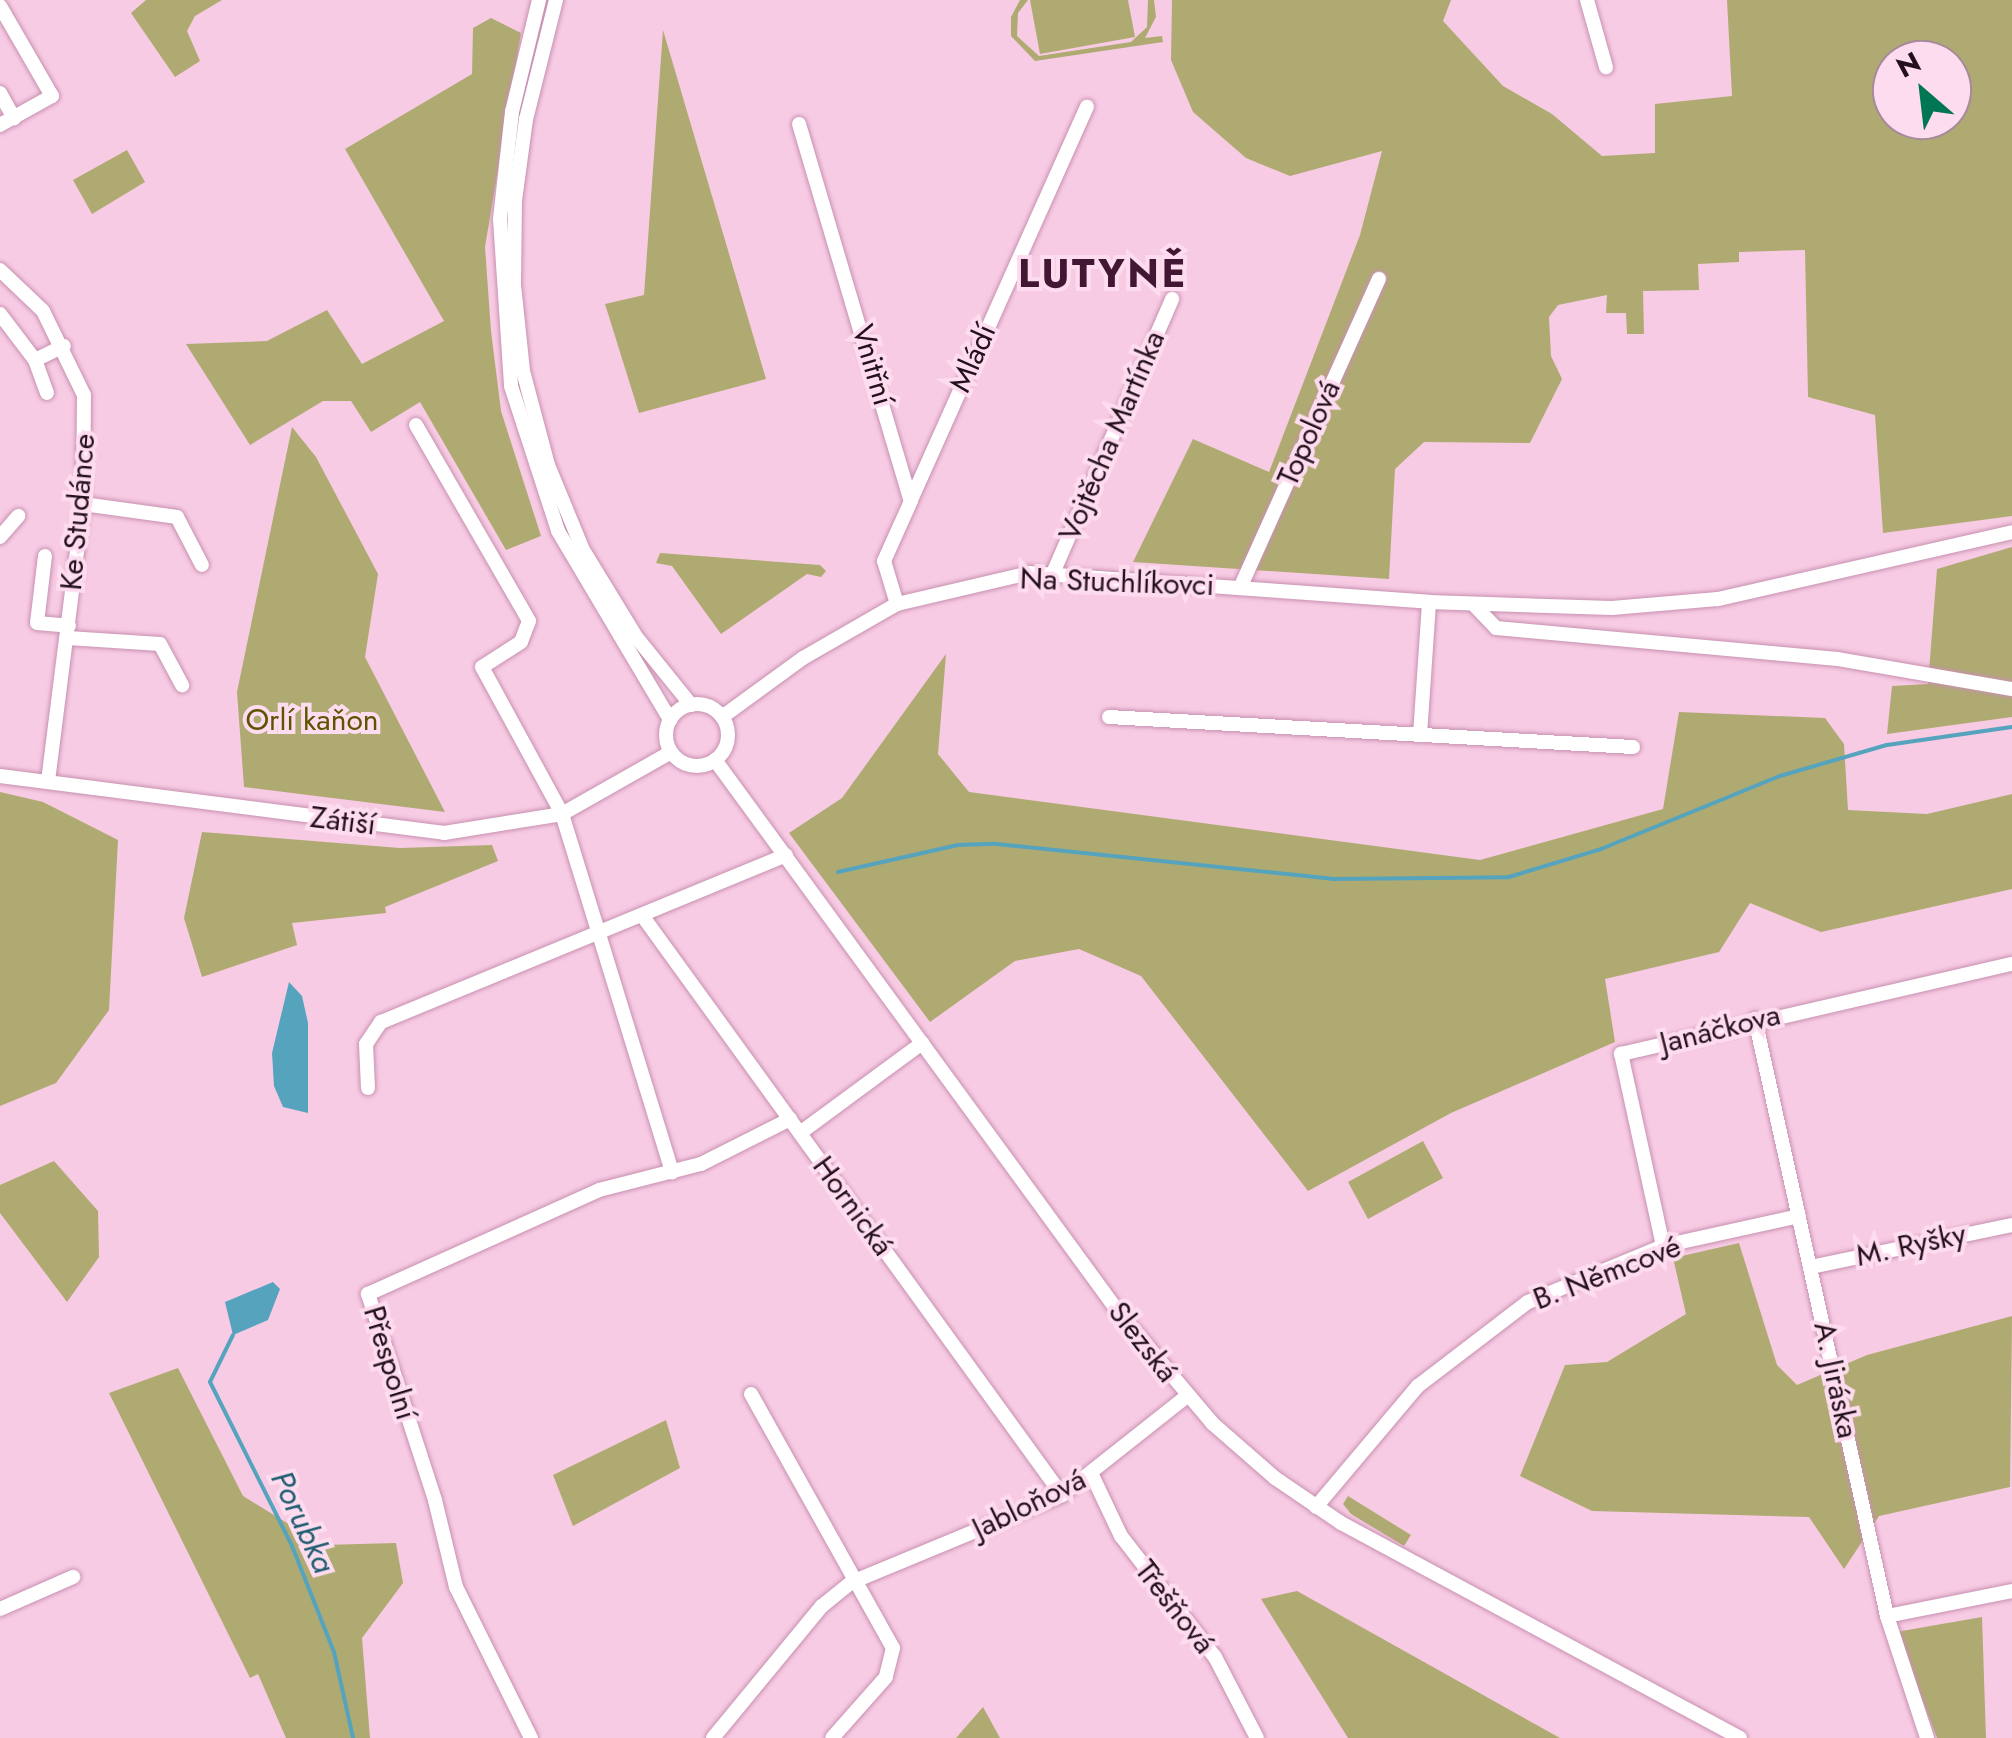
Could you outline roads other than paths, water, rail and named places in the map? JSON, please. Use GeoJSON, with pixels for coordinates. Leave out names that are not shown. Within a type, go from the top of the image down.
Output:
{"type":"FeatureCollection","features":[{"type":"Feature","properties":{"kind":"street"},"geometry":{"type":"LineString","coordinates":[[539,0],[512,112],[500,218],[510,386],[535,473],[568,550],[670,720],[671,752],[696,766],[716,760],[728,735],[722,717],[709,707],[690,705],[670,720]]}},
{"type":"Feature","properties":{"kind":"street"},"geometry":{"type":"LineString","coordinates":[[556,0],[515,200],[514,285],[523,371],[548,465],[583,550],[645,650],[690,705]]}},
{"type":"Feature","properties":{"kind":"street"},"geometry":{"type":"LineString","coordinates":[[1587,0],[1606,67]]}},
{"type":"Feature","properties":{"kind":"street"},"geometry":{"type":"LineString","coordinates":[[0,6],[52,96],[7,121],[0,92]]}},
{"type":"Feature","properties":{"kind":"street","name":"Mládí"},"geometry":{"type":"LineString","coordinates":[[910,501],[1087,107]]}},
{"type":"Feature","properties":{"kind":"street","name":"Vnitřní"},"geometry":{"type":"LineString","coordinates":[[799,124],[910,501]]}},
{"type":"Feature","properties":{"kind":"street","name":"Ke Studánce"},"geometry":{"type":"LineString","coordinates":[[0,270],[43,310],[64,346],[84,395],[83,504],[48,781]]}},
{"type":"Feature","properties":{"kind":"street","name":"Topolová"},"geometry":{"type":"LineString","coordinates":[[1240,588],[1379,279]]}},
{"type":"Feature","properties":{"kind":"street","name":"Vojtěcha Martínka"},"geometry":{"type":"LineString","coordinates":[[1052,573],[1172,298]]}},
{"type":"Feature","properties":{"kind":"street"},"geometry":{"type":"LineString","coordinates":[[0,314],[36,360],[47,393]]}},
{"type":"Feature","properties":{"kind":"street"},"geometry":{"type":"LineString","coordinates":[[36,360],[64,346]]}},
{"type":"Feature","properties":{"kind":"street"},"geometry":{"type":"LineString","coordinates":[[416,426],[529,621],[521,642],[482,667],[562,814],[672,1172]]}},
{"type":"Feature","properties":{"kind":"street"},"geometry":{"type":"LineString","coordinates":[[897,604],[884,561],[910,501]]}},
{"type":"Feature","properties":{"kind":"street"},"geometry":{"type":"LineString","coordinates":[[83,504],[177,518],[202,565]]}},
{"type":"Feature","properties":{"kind":"street"},"geometry":{"type":"LineString","coordinates":[[0,537],[18,516]]}},
{"type":"Feature","properties":{"kind":"street","name":"Na Stuchlíkovci"},"geometry":{"type":"LineString","coordinates":[[722,717],[803,658],[897,604],[986,580],[1052,573],[1430,602],[1612,608],[1718,598],[2012,532]]}},
{"type":"Feature","properties":{"kind":"street"},"geometry":{"type":"LineString","coordinates":[[45,556],[37,623],[68,632],[160,644],[182,685]]}},
{"type":"Feature","properties":{"kind":"street"},"geometry":{"type":"LineString","coordinates":[[1420,735],[1430,602]]}},
{"type":"Feature","properties":{"kind":"street"},"geometry":{"type":"LineString","coordinates":[[1474,604],[1496,628],[1838,659],[2012,689]]}},
{"type":"Feature","properties":{"kind":"street"},"geometry":{"type":"LineString","coordinates":[[1110,717],[1633,747]]}},
{"type":"Feature","properties":{"kind":"street","name":"Zátiší"},"geometry":{"type":"LineString","coordinates":[[0,776],[444,833],[562,814],[671,752]]}},
{"type":"Feature","properties":{"kind":"street","name":"Slezská"},"geometry":{"type":"LineString","coordinates":[[716,760],[1187,1396],[1256,1462],[1316,1507],[1740,1738]]}},
{"type":"Feature","properties":{"kind":"street"},"geometry":{"type":"LineString","coordinates":[[368,1088],[366,1044],[381,1022],[644,918],[786,855]]}},
{"type":"Feature","properties":{"kind":"street","name":"Hornická"},"geometry":{"type":"LineString","coordinates":[[644,918],[1062,1495]]}},
{"type":"Feature","properties":{"kind":"street","name":"Janáčkova"},"geometry":{"type":"LineString","coordinates":[[1663,1246],[1621,1054],[1755,1019],[2012,964]]}},
{"type":"Feature","properties":{"kind":"street","name":"A. Jiráska"},"geometry":{"type":"LineString","coordinates":[[1755,1019],[1886,1616],[1927,1738]]}},
{"type":"Feature","properties":{"kind":"street"},"geometry":{"type":"LineString","coordinates":[[800,1133],[922,1043]]}},
{"type":"Feature","properties":{"kind":"street","name":"Přespolní"},"geometry":{"type":"LineString","coordinates":[[532,1738],[456,1587],[435,1500],[368,1294],[598,1190],[672,1172],[790,1119]]}},
{"type":"Feature","properties":{"kind":"street","name":"B. Němcové"},"geometry":{"type":"LineString","coordinates":[[1316,1507],[1370,1437],[1454,1354],[1528,1302],[1663,1246],[1800,1216]]}},
{"type":"Feature","properties":{"kind":"street","name":"M. Ryšky"},"geometry":{"type":"LineString","coordinates":[[1811,1267],[2012,1224]]}},
{"type":"Feature","properties":{"kind":"street"},"geometry":{"type":"LineString","coordinates":[[752,1394],[852,1582],[894,1648],[894,1663],[832,1738]]}},
{"type":"Feature","properties":{"kind":"street","name":"Jabloňová"},"geometry":{"type":"LineString","coordinates":[[713,1738],[822,1606],[852,1582],[1062,1495],[1092,1476],[1187,1396]]}},
{"type":"Feature","properties":{"kind":"street","name":"Třešňová"},"geometry":{"type":"LineString","coordinates":[[1092,1476],[1121,1536],[1215,1657],[1258,1738]]}},
{"type":"Feature","properties":{"kind":"street"},"geometry":{"type":"LineString","coordinates":[[0,1609],[72,1578]]}},
{"type":"Feature","properties":{"kind":"street"},"geometry":{"type":"LineString","coordinates":[[1886,1616],[2012,1591]]}},
{"type":"Feature","properties":{"kind":"water"},"geometry":{"type":"Polygon","coordinates":[[[289,982],[302,996],[308,1023],[308,1113],[283,1107],[274,1086],[272,1053],[289,982]]]}},
{"type":"Feature","properties":{"kind":"water"},"geometry":{"type":"Polygon","coordinates":[[[273,1282],[280,1289],[268,1320],[233,1335],[225,1302],[273,1282]]]}},
{"type":"Feature","properties":{"kind":"waterway"},"geometry":{"type":"LineString","coordinates":[[838,872],[958,845],[996,844],[1332,879],[1509,877],[1601,849],[1780,776],[1887,745],[2012,727]]}},
{"type":"Feature","properties":{"kind":"waterway","name":"Porubka"},"geometry":{"type":"LineString","coordinates":[[233,1335],[210,1382],[292,1546],[334,1652],[353,1738]]}},
{"type":"Feature","properties":{"kind":"district","name":"LUTYNĚ"},"geometry":{"type":"Point","coordinates":[1103,273]}},
{"type":"Feature","properties":{"kind":"park label","name":"Orlí kaňon"},"geometry":{"type":"Point","coordinates":[312,720]}}]}
